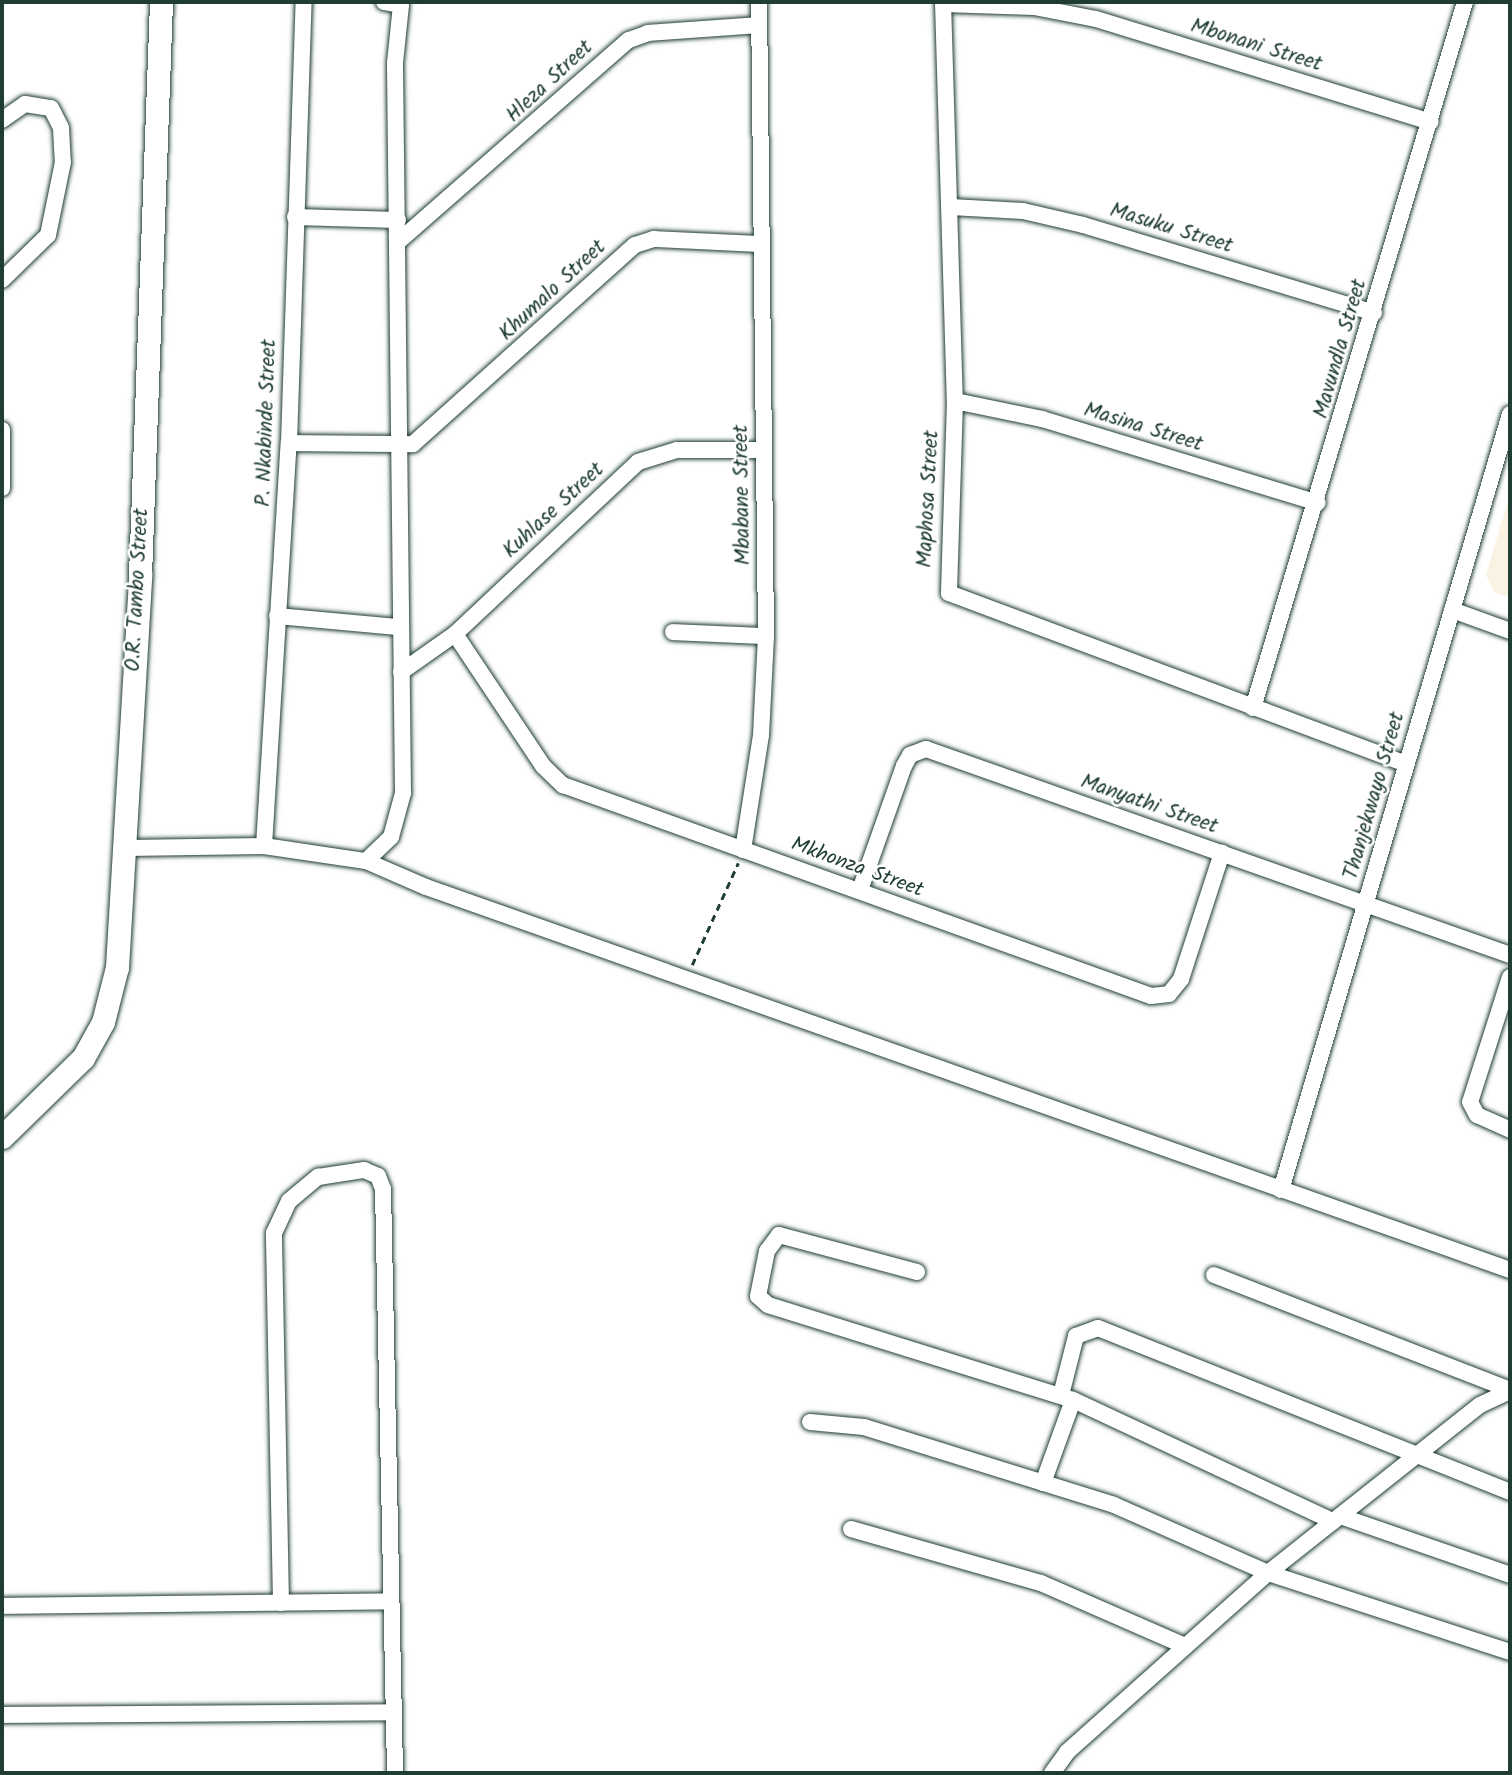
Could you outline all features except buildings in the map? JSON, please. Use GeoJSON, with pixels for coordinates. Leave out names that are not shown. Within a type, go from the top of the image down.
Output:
{"type":"FeatureCollection","features":[{"type":"Feature","properties":{"kind":"street","name":"O.R. Tambo Street"},"geometry":{"type":"LineString","coordinates":[[2,1137],[70,1075],[103,1022],[117,967],[126,848],[160,2]]}},
{"type":"Feature","properties":{"kind":"street","name":"P. Nkabinde Street"},"geometry":{"type":"LineString","coordinates":[[264,846],[289,443],[304,2]]}},
{"type":"Feature","properties":{"kind":"street"},"geometry":{"type":"LineString","coordinates":[[366,861],[391,837],[402,808],[398,626],[399,241],[395,63],[403,3],[384,2]]}},
{"type":"Feature","properties":{"kind":"street","name":"Mbabane Street"},"geometry":{"type":"LineString","coordinates":[[743,850],[759,748],[766,636],[759,2]]}},
{"type":"Feature","properties":{"kind":"street","name":"Mavundla Street"},"geometry":{"type":"LineString","coordinates":[[1253,708],[1318,503],[1465,2]]}},
{"type":"Feature","properties":{"kind":"street","name":"Mbonani Street"},"geometry":{"type":"LineString","coordinates":[[943,3],[1034,7],[1096,19],[1430,122]]}},
{"type":"Feature","properties":{"kind":"street","name":"Maphosa Street"},"geometry":{"type":"LineString","coordinates":[[943,3],[955,401],[946,575],[953,598],[1406,764]]}},
{"type":"Feature","properties":{"kind":"street","name":"Hleza Street"},"geometry":{"type":"LineString","coordinates":[[399,241],[629,40],[759,25]]}},
{"type":"Feature","properties":{"kind":"street"},"geometry":{"type":"LineString","coordinates":[[2,120],[19,106],[43,104],[57,116],[62,186],[48,235],[2,280]]}},
{"type":"Feature","properties":{"kind":"street","name":"Masuku Street"},"geometry":{"type":"LineString","coordinates":[[951,207],[1060,219],[1374,313]]}},
{"type":"Feature","properties":{"kind":"street"},"geometry":{"type":"LineString","coordinates":[[295,217],[398,220]]}},
{"type":"Feature","properties":{"kind":"street","name":"Khumalo Street"},"geometry":{"type":"LineString","coordinates":[[400,449],[434,431],[635,245],[654,239],[762,244]]}},
{"type":"Feature","properties":{"kind":"street","name":"Masina Street"},"geometry":{"type":"LineString","coordinates":[[955,401],[1042,419],[1318,503]]}},
{"type":"Feature","properties":{"kind":"street","name":"Thanjekwayo Street"},"geometry":{"type":"LineString","coordinates":[[1281,1190],[1510,414]]}},
{"type":"Feature","properties":{"kind":"street"},"geometry":{"type":"LineString","coordinates":[[2,430],[2,488]]}},
{"type":"Feature","properties":{"kind":"street"},"geometry":{"type":"LineString","coordinates":[[289,443],[400,449]]}},
{"type":"Feature","properties":{"kind":"street","name":"Kuhlase Street"},"geometry":{"type":"LineString","coordinates":[[401,672],[455,634],[638,463],[665,451],[763,450]]}},
{"type":"Feature","properties":{"kind":"street"},"geometry":{"type":"LineString","coordinates":[[1452,610],[1510,631]]}},
{"type":"Feature","properties":{"kind":"street"},"geometry":{"type":"LineString","coordinates":[[277,615],[398,626]]}},
{"type":"Feature","properties":{"kind":"street"},"geometry":{"type":"LineString","coordinates":[[673,632],[766,636]]}},
{"type":"Feature","properties":{"kind":"street","name":"Mkhonza Street"},"geometry":{"type":"LineString","coordinates":[[455,634],[558,781],[743,850],[1158,997],[1173,991],[1184,972],[1222,853]]}},
{"type":"Feature","properties":{"kind":"street","name":"Manyathi Street"},"geometry":{"type":"LineString","coordinates":[[860,890],[904,766],[926,749],[1510,956]]}},
{"type":"Feature","properties":{"kind":"street"},"geometry":{"type":"LineString","coordinates":[[126,848],[264,846],[366,861],[436,891],[687,975],[1510,1270]]}},
{"type":"Feature","properties":{"kind":"street"},"geometry":{"type":"LineString","coordinates":[[1510,977],[1470,1102],[1477,1115],[1510,1130]]}},
{"type":"Feature","properties":{"kind":"street"},"geometry":{"type":"LineString","coordinates":[[281,1602],[274,1233],[289,1201],[318,1177],[340,1170],[375,1173],[383,1189],[395,1773]]}},
{"type":"Feature","properties":{"kind":"street"},"geometry":{"type":"LineString","coordinates":[[916,1272],[779,1235],[767,1251],[758,1296],[768,1305],[1067,1397],[1337,1519],[1510,1575]]}},
{"type":"Feature","properties":{"kind":"street"},"geometry":{"type":"LineString","coordinates":[[1214,1275],[1510,1390]]}},
{"type":"Feature","properties":{"kind":"street"},"geometry":{"type":"LineString","coordinates":[[1043,1483],[1067,1397],[1076,1336],[1098,1328],[1510,1492]]}},
{"type":"Feature","properties":{"kind":"street"},"geometry":{"type":"LineString","coordinates":[[1052,1773],[1067,1752],[1268,1573],[1480,1405],[1510,1390]]}},
{"type":"Feature","properties":{"kind":"street"},"geometry":{"type":"LineString","coordinates":[[810,1422],[864,1427],[1139,1514],[1268,1573],[1510,1652]]}},
{"type":"Feature","properties":{"kind":"street"},"geometry":{"type":"LineString","coordinates":[[851,1529],[1041,1583],[1185,1646]]}},
{"type":"Feature","properties":{"kind":"street"},"geometry":{"type":"LineString","coordinates":[[2,1606],[390,1601]]}},
{"type":"Feature","properties":{"kind":"street"},"geometry":{"type":"LineString","coordinates":[[2,1715],[393,1712]]}},
{"type":"Feature","properties":{"kind":"path"},"geometry":{"type":"LineString","coordinates":[[687,975],[743,850]]}},
{"type":"Feature","properties":{"kind":"shaded area"},"geometry":{"type":"Polygon","coordinates":[[[1510,494],[1510,598],[1494,592],[1486,575],[1510,494]]]}}]}
